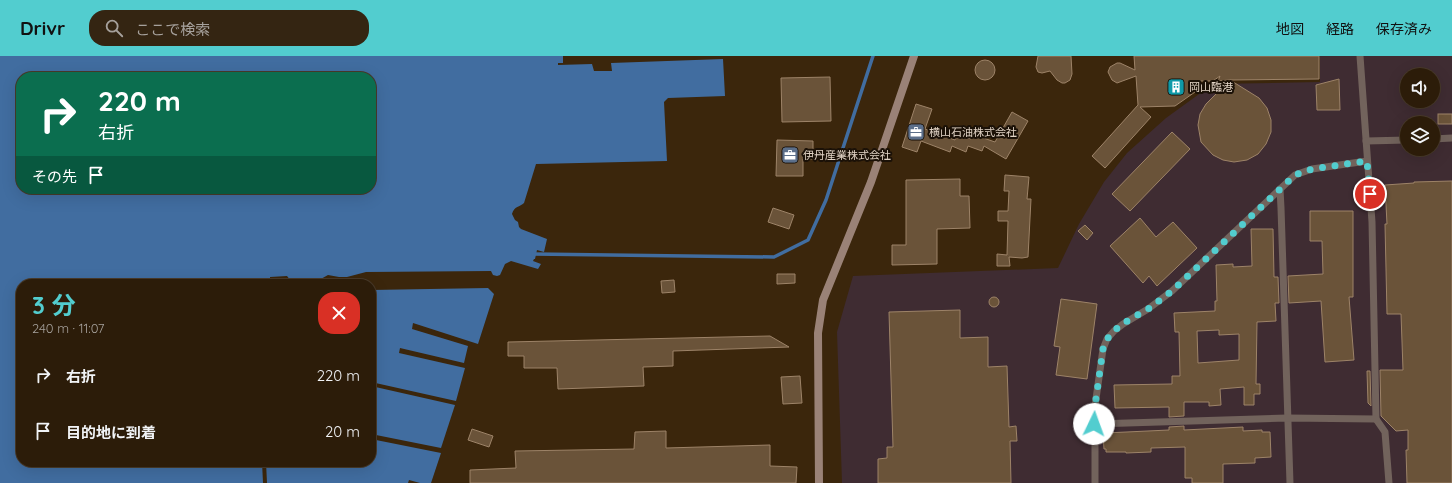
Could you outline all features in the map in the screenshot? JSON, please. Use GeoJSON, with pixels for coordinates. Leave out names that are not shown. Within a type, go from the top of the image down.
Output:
{"type":"FeatureCollection","features":[{"type":"Feature","properties":{"kind":"street"},"geometry":{"type":"LineString","coordinates":[[819,483],[818,334],[823,300],[871,182],[914,56]]}},
{"type":"Feature","properties":{"kind":"lane"},"geometry":{"type":"LineString","coordinates":[[1360,56],[1372,222],[1376,419],[1385,432],[1389,483]]}},
{"type":"Feature","properties":{"kind":"lane"},"geometry":{"type":"LineString","coordinates":[[1440,139],[1452,138]]}},
{"type":"Feature","properties":{"kind":"lane"},"geometry":{"type":"LineString","coordinates":[[1366,141],[1400,140]]}},
{"type":"Feature","properties":{"kind":"lane"},"geometry":{"type":"LineString","coordinates":[[1095,483],[1094,413],[1103,349],[1107,339],[1122,324],[1148,309],[1172,291],[1295,175],[1312,169],[1367,161]]}},
{"type":"Feature","properties":{"kind":"lane"},"geometry":{"type":"LineString","coordinates":[[1280,189],[1290,483]]}},
{"type":"Feature","properties":{"kind":"lane"},"geometry":{"type":"LineString","coordinates":[[1094,424],[1287,418],[1376,419]]}},
{"type":"Feature","properties":{"kind":"shaded area"},"geometry":{"type":"Polygon","coordinates":[[[1320,56],[1452,56],[1452,483],[842,483],[837,332],[853,276],[1058,268],[1079,224],[1104,182],[1127,153],[1166,118],[1213,84],[1320,82],[1320,56]]]}},
{"type":"Feature","properties":{"kind":"water"},"geometry":{"type":"Polygon","coordinates":[[[0,56],[563,56],[563,63],[558,63],[558,65],[592,64],[594,71],[612,71],[611,63],[723,59],[725,96],[668,98],[664,102],[667,161],[536,164],[524,203],[516,208],[512,214],[521,229],[547,239],[544,252],[537,250],[533,261],[541,264],[538,269],[511,261],[505,264],[500,275],[497,276],[493,275],[491,271],[366,272],[347,277],[328,275],[321,279],[289,279],[287,276],[270,277],[270,279],[16,279],[16,467],[262,467],[263,483],[0,483],[0,56]]]}},
{"type":"Feature","properties":{"kind":"water"},"geometry":{"type":"Polygon","coordinates":[[[488,288],[494,294],[478,344],[413,323],[412,329],[468,346],[464,363],[400,348],[399,353],[465,368],[456,401],[376,383],[376,290],[488,288]]]}},
{"type":"Feature","properties":{"kind":"water"},"geometry":{"type":"Polygon","coordinates":[[[376,387],[455,405],[441,448],[376,435],[376,387]]]}},
{"type":"Feature","properties":{"kind":"water"},"geometry":{"type":"Polygon","coordinates":[[[376,440],[441,453],[431,483],[420,483],[409,480],[408,483],[267,483],[266,467],[376,467],[376,440]]]}},
{"type":"Feature","properties":{"kind":"building"},"geometry":{"type":"Polygon","coordinates":[[[1038,56],[1071,56],[1072,74],[1070,80],[1062,83],[1057,80],[1050,71],[1042,73],[1038,72],[1036,67],[1038,56]]]}},
{"type":"Feature","properties":{"kind":"building","name":"岡山臨港"},"geometry":{"type":"Polygon","coordinates":[[[1134,56],[1319,56],[1319,79],[1218,81],[1220,76],[1213,81],[1195,81],[1195,92],[1175,106],[1140,107],[1151,117],[1105,168],[1092,156],[1138,105],[1136,76],[1117,83],[1112,80],[1108,72],[1110,67],[1117,63],[1135,70],[1134,56]]]}},
{"type":"Feature","properties":{"kind":"building"},"geometry":{"type":"Polygon","coordinates":[[[985,60],[992,63],[995,70],[992,77],[985,80],[978,77],[975,70],[978,63],[985,60]]]}},
{"type":"Feature","properties":{"kind":"building"},"geometry":{"type":"Polygon","coordinates":[[[830,77],[831,121],[782,122],[781,78],[830,77]]]}},
{"type":"Feature","properties":{"kind":"building"},"geometry":{"type":"Polygon","coordinates":[[[1339,79],[1340,110],[1317,110],[1316,85],[1339,79]]]}},
{"type":"Feature","properties":{"kind":"building"},"geometry":{"type":"Polygon","coordinates":[[[1230,80],[1259,98],[1267,108],[1271,120],[1271,132],[1266,144],[1258,154],[1247,160],[1234,162],[1223,160],[1213,155],[1201,142],[1198,125],[1200,114],[1206,104],[1230,80]]]}},
{"type":"Feature","properties":{"kind":"building"},"geometry":{"type":"Polygon","coordinates":[[[916,104],[932,109],[925,129],[955,140],[957,134],[971,139],[972,134],[995,142],[1012,112],[1028,121],[1006,159],[984,146],[982,151],[968,146],[966,152],[952,146],[950,152],[921,141],[917,152],[902,147],[916,104]]]}},
{"type":"Feature","properties":{"kind":"building"},"geometry":{"type":"Polygon","coordinates":[[[1438,114],[1452,114],[1452,124],[1440,124],[1440,116],[1438,116],[1438,114]]]}},
{"type":"Feature","properties":{"kind":"building"},"geometry":{"type":"Polygon","coordinates":[[[1172,132],[1190,149],[1130,211],[1112,194],[1172,132]]]}},
{"type":"Feature","properties":{"kind":"building"},"geometry":{"type":"Polygon","coordinates":[[[777,140],[813,141],[813,159],[803,159],[803,176],[776,176],[777,140]]]}},
{"type":"Feature","properties":{"kind":"building"},"geometry":{"type":"Polygon","coordinates":[[[1005,175],[1029,177],[1027,199],[1031,199],[1028,257],[1009,257],[1010,266],[997,266],[997,254],[1007,255],[1008,221],[998,221],[998,211],[1008,211],[1009,191],[1004,191],[1005,175]]]}},
{"type":"Feature","properties":{"kind":"building"},"geometry":{"type":"Polygon","coordinates":[[[960,179],[960,196],[969,196],[970,228],[937,229],[937,264],[892,265],[892,245],[906,245],[906,180],[960,179]]]}},
{"type":"Feature","properties":{"kind":"building"},"geometry":{"type":"Polygon","coordinates":[[[1452,181],[1452,483],[1407,483],[1406,450],[1408,450],[1408,430],[1396,431],[1381,416],[1380,370],[1403,370],[1401,314],[1387,314],[1385,224],[1387,224],[1385,185],[1414,182],[1452,181]]]}},
{"type":"Feature","properties":{"kind":"building"},"geometry":{"type":"Polygon","coordinates":[[[773,208],[794,215],[789,229],[768,222],[773,208]]]}},
{"type":"Feature","properties":{"kind":"building"},"geometry":{"type":"Polygon","coordinates":[[[1310,211],[1353,211],[1353,297],[1349,297],[1354,360],[1325,362],[1321,301],[1289,303],[1288,276],[1323,274],[1322,241],[1310,241],[1310,211]]]}},
{"type":"Feature","properties":{"kind":"building"},"geometry":{"type":"Polygon","coordinates":[[[1140,218],[1156,237],[1173,222],[1197,248],[1157,286],[1149,276],[1143,283],[1110,246],[1140,218]]]}},
{"type":"Feature","properties":{"kind":"building"},"geometry":{"type":"Polygon","coordinates":[[[1085,225],[1093,233],[1087,240],[1078,231],[1085,225]]]}},
{"type":"Feature","properties":{"kind":"building"},"geometry":{"type":"Polygon","coordinates":[[[1251,229],[1273,229],[1274,277],[1278,277],[1279,303],[1275,303],[1276,321],[1257,322],[1256,384],[1260,384],[1260,394],[1254,394],[1254,405],[1244,405],[1244,387],[1220,389],[1221,405],[1209,406],[1209,402],[1184,402],[1184,416],[1169,417],[1169,407],[1115,408],[1114,385],[1172,384],[1172,376],[1180,376],[1179,332],[1175,332],[1174,313],[1215,311],[1215,301],[1217,301],[1216,265],[1233,264],[1233,267],[1252,266],[1251,229]],[[1219,330],[1197,331],[1198,363],[1239,360],[1239,334],[1219,335],[1219,330]]]}},
{"type":"Feature","properties":{"kind":"building"},"geometry":{"type":"Polygon","coordinates":[[[777,274],[795,274],[795,283],[777,284],[777,274]]]}},
{"type":"Feature","properties":{"kind":"building"},"geometry":{"type":"Polygon","coordinates":[[[674,280],[675,292],[662,293],[661,281],[674,280]]]}},
{"type":"Feature","properties":{"kind":"building"},"geometry":{"type":"Polygon","coordinates":[[[992,297],[996,297],[998,298],[998,306],[992,307],[989,304],[989,300],[992,297]]]}},
{"type":"Feature","properties":{"kind":"building"},"geometry":{"type":"Polygon","coordinates":[[[1061,299],[1097,304],[1087,379],[1056,375],[1060,347],[1054,346],[1061,299]]]}},
{"type":"Feature","properties":{"kind":"building"},"geometry":{"type":"Polygon","coordinates":[[[960,310],[960,338],[988,337],[988,367],[1007,366],[1009,427],[1016,426],[1017,441],[1010,441],[1011,483],[878,483],[878,459],[887,458],[887,447],[893,447],[889,312],[960,310]]]}},
{"type":"Feature","properties":{"kind":"building"},"geometry":{"type":"Polygon","coordinates":[[[770,336],[789,347],[673,351],[673,366],[643,367],[644,386],[558,389],[557,368],[524,368],[524,356],[508,356],[508,342],[770,336]]]}},
{"type":"Feature","properties":{"kind":"building"},"geometry":{"type":"Polygon","coordinates":[[[1367,371],[1370,371],[1371,406],[1368,403],[1367,371]]]}},
{"type":"Feature","properties":{"kind":"building"},"geometry":{"type":"Polygon","coordinates":[[[800,376],[802,403],[783,404],[781,377],[800,376]]]}},
{"type":"Feature","properties":{"kind":"building"},"geometry":{"type":"Polygon","coordinates":[[[1184,426],[1184,430],[1243,427],[1243,431],[1262,430],[1262,432],[1270,432],[1271,457],[1255,458],[1255,463],[1223,464],[1223,483],[1192,483],[1192,478],[1185,478],[1185,447],[1151,448],[1151,452],[1126,453],[1106,452],[1106,449],[1104,449],[1103,435],[1105,435],[1105,433],[1169,430],[1169,427],[1184,426]]]}},
{"type":"Feature","properties":{"kind":"building"},"geometry":{"type":"Polygon","coordinates":[[[472,429],[493,436],[489,447],[468,440],[472,429]]]}},
{"type":"Feature","properties":{"kind":"building"},"geometry":{"type":"Polygon","coordinates":[[[666,431],[666,448],[770,445],[770,466],[797,467],[796,483],[470,483],[470,470],[516,468],[515,451],[634,449],[635,432],[666,431]]]}},
{"type":"Feature","properties":{"kind":"waterway"},"geometry":{"type":"LineString","coordinates":[[533,254],[774,257],[808,240],[826,200],[873,56]]}},
{"type":"Feature","properties":{"kind":"place","name":"岡山臨港"},"geometry":{"type":"Point","coordinates":[1176,87]}},
{"type":"Feature","properties":{"kind":"place","name":"横山石油株式会社"},"geometry":{"type":"Point","coordinates":[916,132]}},
{"type":"Feature","properties":{"kind":"place","name":"伊丹産業株式会社"},"geometry":{"type":"Point","coordinates":[790,155]}},
{"type":"Feature","properties":{"kind":"route"},"geometry":{"type":"LineString","coordinates":[[1094,424],[1094,413],[1103,349],[1107,339],[1122,324],[1148,309],[1172,291],[1295,175],[1312,169],[1367,161],[1370,194]]}}]}
